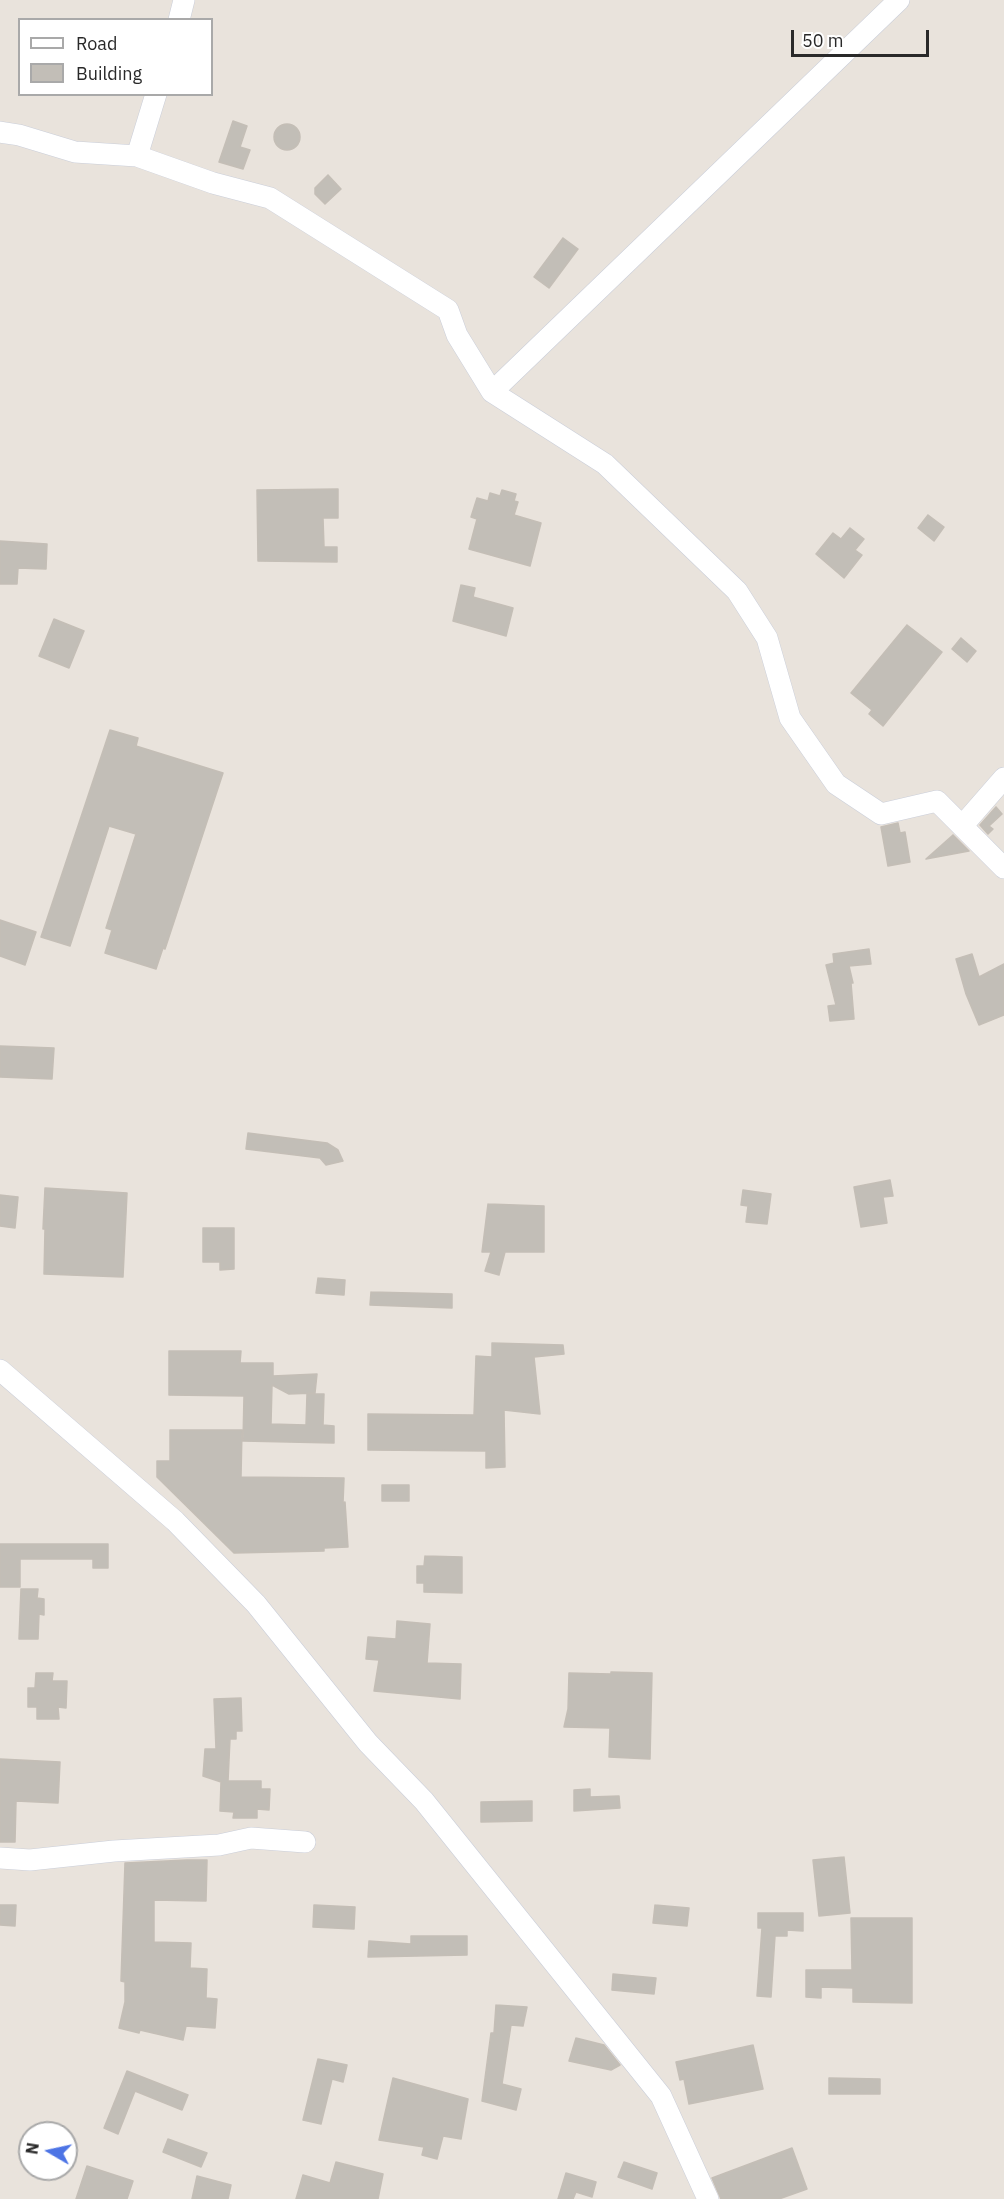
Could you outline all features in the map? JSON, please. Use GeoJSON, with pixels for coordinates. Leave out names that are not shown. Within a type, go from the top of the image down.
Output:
{"type":"FeatureCollection","features":[{"type":"Feature","properties":{"kind":"street"},"geometry":{"type":"LineString","coordinates":[[180,18],[184,0]]}},
{"type":"Feature","properties":{"kind":"street"},"geometry":{"type":"LineString","coordinates":[[492,392],[899,0]]}},
{"type":"Feature","properties":{"kind":"street"},"geometry":{"type":"LineString","coordinates":[[137,156],[155,96]]}},
{"type":"Feature","properties":{"kind":"street"},"geometry":{"type":"LineString","coordinates":[[0,132],[19,135],[75,152],[137,156],[213,183],[270,198],[448,310],[457,335],[492,392],[605,464],[736,591],[767,638],[790,718],[836,784],[881,813],[937,801],[1004,868]]}},
{"type":"Feature","properties":{"kind":"street"},"geometry":{"type":"LineString","coordinates":[[963,825],[1004,778]]}},
{"type":"Feature","properties":{"kind":"street"},"geometry":{"type":"LineString","coordinates":[[0,1370],[183,1529],[256,1604],[368,1743],[424,1801],[661,2096],[708,2199]]}},
{"type":"Feature","properties":{"kind":"street"},"geometry":{"type":"LineString","coordinates":[[0,1858],[30,1860],[114,1851],[219,1845],[251,1838],[305,1842]]}},
{"type":"Feature","properties":{"kind":"building"},"geometry":{"type":"Polygon","coordinates":[[[233,121],[247,126],[240,147],[250,150],[243,169],[219,162],[233,121]]]}},
{"type":"Feature","properties":{"kind":"building"},"geometry":{"type":"Polygon","coordinates":[[[287,124],[296,128],[300,137],[296,146],[287,150],[278,146],[274,137],[278,128],[287,124]]]}},
{"type":"Feature","properties":{"kind":"building"},"geometry":{"type":"Polygon","coordinates":[[[328,175],[341,189],[325,204],[315,194],[315,188],[328,175]]]}},
{"type":"Feature","properties":{"kind":"building"},"geometry":{"type":"Polygon","coordinates":[[[563,238],[578,249],[549,288],[534,277],[563,238]]]}},
{"type":"Feature","properties":{"kind":"building"},"geometry":{"type":"Polygon","coordinates":[[[338,489],[338,518],[323,518],[324,547],[337,547],[337,562],[258,561],[257,490],[338,489]]]}},
{"type":"Feature","properties":{"kind":"building"},"geometry":{"type":"Polygon","coordinates":[[[502,490],[516,494],[514,501],[518,502],[514,515],[541,523],[530,566],[469,549],[477,519],[471,517],[477,498],[488,501],[490,493],[500,496],[502,490]]]}},
{"type":"Feature","properties":{"kind":"building"},"geometry":{"type":"Polygon","coordinates":[[[928,515],[944,527],[934,541],[918,528],[928,515]]]}},
{"type":"Feature","properties":{"kind":"building"},"geometry":{"type":"Polygon","coordinates":[[[850,528],[864,539],[855,550],[862,555],[844,578],[816,554],[833,533],[841,539],[850,528]]]}},
{"type":"Feature","properties":{"kind":"building"},"geometry":{"type":"Polygon","coordinates":[[[0,541],[47,544],[46,569],[18,568],[17,584],[0,584],[0,541]]]}},
{"type":"Feature","properties":{"kind":"building"},"geometry":{"type":"Polygon","coordinates":[[[461,585],[475,588],[473,597],[513,608],[506,636],[453,621],[461,585]]]}},
{"type":"Feature","properties":{"kind":"building"},"geometry":{"type":"Polygon","coordinates":[[[54,619],[84,631],[69,668],[39,656],[54,619]]]}},
{"type":"Feature","properties":{"kind":"building"},"geometry":{"type":"Polygon","coordinates":[[[907,625],[942,652],[883,726],[869,714],[872,710],[851,693],[907,625]]]}},
{"type":"Feature","properties":{"kind":"building"},"geometry":{"type":"Polygon","coordinates":[[[961,638],[976,651],[967,662],[952,649],[961,638]]]}},
{"type":"Feature","properties":{"kind":"building"},"geometry":{"type":"Polygon","coordinates":[[[110,730],[138,738],[136,746],[223,773],[165,949],[163,948],[156,969],[105,953],[112,930],[106,928],[136,834],[109,826],[70,946],[41,937],[110,730]]]}},
{"type":"Feature","properties":{"kind":"building"},"geometry":{"type":"Polygon","coordinates":[[[996,807],[1002,814],[989,826],[993,829],[988,834],[980,825],[996,807]]]}},
{"type":"Feature","properties":{"kind":"building"},"geometry":{"type":"Polygon","coordinates":[[[898,823],[900,833],[905,832],[910,862],[888,866],[881,827],[898,823]]]}},
{"type":"Feature","properties":{"kind":"building"},"geometry":{"type":"Polygon","coordinates":[[[953,835],[969,851],[926,859],[953,835]]]}},
{"type":"Feature","properties":{"kind":"building"},"geometry":{"type":"Polygon","coordinates":[[[0,920],[36,932],[25,965],[0,956],[0,920]]]}},
{"type":"Feature","properties":{"kind":"building"},"geometry":{"type":"Polygon","coordinates":[[[869,949],[871,964],[849,966],[853,983],[851,983],[854,1019],[830,1021],[828,1006],[836,1005],[826,965],[834,963],[833,954],[869,949]]]}},
{"type":"Feature","properties":{"kind":"building"},"geometry":{"type":"Polygon","coordinates":[[[972,954],[979,977],[1004,964],[1004,1015],[979,1025],[966,994],[956,959],[972,954]]]}},
{"type":"Feature","properties":{"kind":"building"},"geometry":{"type":"Polygon","coordinates":[[[0,1046],[54,1048],[52,1079],[0,1077],[0,1046]]]}},
{"type":"Feature","properties":{"kind":"building"},"geometry":{"type":"Polygon","coordinates":[[[248,1133],[327,1143],[338,1150],[343,1161],[326,1165],[320,1158],[246,1149],[248,1133]]]}},
{"type":"Feature","properties":{"kind":"building"},"geometry":{"type":"Polygon","coordinates":[[[890,1180],[893,1196],[883,1197],[887,1223],[861,1227],[854,1187],[890,1180]]]}},
{"type":"Feature","properties":{"kind":"building"},"geometry":{"type":"Polygon","coordinates":[[[45,1188],[127,1193],[123,1277],[44,1274],[45,1188]]]}},
{"type":"Feature","properties":{"kind":"building"},"geometry":{"type":"Polygon","coordinates":[[[743,1190],[771,1194],[767,1224],[746,1222],[748,1206],[741,1205],[743,1190]]]}},
{"type":"Feature","properties":{"kind":"building"},"geometry":{"type":"Polygon","coordinates":[[[0,1195],[18,1197],[15,1228],[0,1226],[0,1195]]]}},
{"type":"Feature","properties":{"kind":"building"},"geometry":{"type":"Polygon","coordinates":[[[488,1204],[544,1206],[544,1252],[505,1252],[499,1275],[485,1271],[491,1252],[482,1252],[488,1204]]]}},
{"type":"Feature","properties":{"kind":"building"},"geometry":{"type":"Polygon","coordinates":[[[203,1228],[234,1228],[234,1269],[220,1270],[220,1262],[203,1262],[203,1228]]]}},
{"type":"Feature","properties":{"kind":"building"},"geometry":{"type":"Polygon","coordinates":[[[318,1278],[345,1280],[344,1295],[316,1293],[318,1278]]]}},
{"type":"Feature","properties":{"kind":"building"},"geometry":{"type":"Polygon","coordinates":[[[371,1292],[452,1294],[452,1308],[370,1305],[371,1292]]]}},
{"type":"Feature","properties":{"kind":"building"},"geometry":{"type":"Polygon","coordinates":[[[492,1343],[563,1345],[564,1354],[534,1357],[540,1414],[504,1410],[505,1467],[486,1468],[486,1451],[368,1450],[368,1414],[474,1415],[476,1356],[492,1357],[492,1343]]]}},
{"type":"Feature","properties":{"kind":"building"},"geometry":{"type":"Polygon","coordinates":[[[169,1351],[241,1351],[240,1363],[273,1363],[273,1376],[317,1374],[315,1393],[289,1394],[272,1385],[271,1424],[306,1425],[307,1394],[324,1394],[323,1425],[334,1426],[334,1443],[243,1441],[244,1396],[169,1395],[169,1351]]]}},
{"type":"Feature","properties":{"kind":"building"},"geometry":{"type":"Polygon","coordinates":[[[170,1430],[242,1430],[241,1477],[344,1478],[343,1503],[345,1502],[348,1547],[324,1548],[324,1551],[234,1553],[157,1477],[157,1461],[170,1461],[170,1430]]]}},
{"type":"Feature","properties":{"kind":"building"},"geometry":{"type":"Polygon","coordinates":[[[382,1485],[409,1485],[409,1501],[382,1501],[382,1485]]]}},
{"type":"Feature","properties":{"kind":"building"},"geometry":{"type":"Polygon","coordinates":[[[0,1544],[108,1544],[108,1568],[93,1568],[93,1559],[20,1559],[20,1587],[0,1587],[0,1544]]]}},
{"type":"Feature","properties":{"kind":"building"},"geometry":{"type":"Polygon","coordinates":[[[425,1556],[462,1557],[462,1593],[424,1592],[424,1583],[417,1583],[417,1566],[424,1566],[425,1556]]]}},
{"type":"Feature","properties":{"kind":"building"},"geometry":{"type":"Polygon","coordinates":[[[21,1589],[38,1589],[37,1598],[44,1599],[44,1615],[39,1614],[38,1639],[19,1639],[21,1589]]]}},
{"type":"Feature","properties":{"kind":"building"},"geometry":{"type":"Polygon","coordinates":[[[397,1621],[430,1624],[427,1663],[461,1664],[460,1699],[374,1691],[379,1660],[366,1659],[368,1637],[396,1639],[397,1621]]]}},
{"type":"Feature","properties":{"kind":"building"},"geometry":{"type":"Polygon","coordinates":[[[611,1672],[652,1673],[650,1759],[609,1757],[610,1728],[564,1727],[568,1709],[569,1673],[611,1674],[611,1672]]]}},
{"type":"Feature","properties":{"kind":"building"},"geometry":{"type":"Polygon","coordinates":[[[36,1673],[53,1673],[52,1681],[67,1681],[66,1708],[58,1707],[59,1719],[37,1719],[37,1707],[28,1707],[28,1688],[35,1688],[36,1673]]]}},
{"type":"Feature","properties":{"kind":"building"},"geometry":{"type":"Polygon","coordinates":[[[241,1698],[242,1731],[236,1731],[236,1739],[230,1739],[228,1781],[261,1781],[261,1789],[270,1789],[269,1810],[257,1809],[257,1818],[233,1818],[234,1812],[220,1811],[221,1782],[203,1776],[205,1749],[216,1749],[214,1699],[241,1698]]]}},
{"type":"Feature","properties":{"kind":"building"},"geometry":{"type":"Polygon","coordinates":[[[0,1759],[60,1762],[58,1803],[16,1801],[15,1842],[0,1842],[0,1759]]]}},
{"type":"Feature","properties":{"kind":"building"},"geometry":{"type":"Polygon","coordinates":[[[590,1789],[590,1797],[619,1796],[620,1808],[574,1811],[574,1790],[590,1789]]]}},
{"type":"Feature","properties":{"kind":"building"},"geometry":{"type":"Polygon","coordinates":[[[532,1801],[532,1821],[481,1822],[481,1802],[532,1801]]]}},
{"type":"Feature","properties":{"kind":"building"},"geometry":{"type":"Polygon","coordinates":[[[844,1857],[850,1913],[819,1916],[813,1860],[844,1857]]]}},
{"type":"Feature","properties":{"kind":"building"},"geometry":{"type":"Polygon","coordinates":[[[207,1860],[206,1901],[154,1900],[154,1942],[191,1943],[190,1968],[207,1969],[206,1998],[217,1999],[215,2028],[186,2026],[183,2040],[140,2030],[139,2033],[119,2028],[125,2002],[125,1982],[121,1981],[125,1863],[207,1860]]]}},
{"type":"Feature","properties":{"kind":"building"},"geometry":{"type":"Polygon","coordinates":[[[0,1905],[16,1905],[15,1926],[0,1925],[0,1905]]]}},
{"type":"Feature","properties":{"kind":"building"},"geometry":{"type":"Polygon","coordinates":[[[314,1905],[355,1907],[354,1929],[313,1927],[314,1905]]]}},
{"type":"Feature","properties":{"kind":"building"},"geometry":{"type":"Polygon","coordinates":[[[655,1905],[689,1908],[687,1926],[653,1923],[655,1905]]]}},
{"type":"Feature","properties":{"kind":"building"},"geometry":{"type":"Polygon","coordinates":[[[758,1913],[803,1913],[803,1931],[787,1930],[787,1936],[775,1936],[771,1997],[757,1996],[762,1928],[758,1928],[758,1913]]]}},
{"type":"Feature","properties":{"kind":"building"},"geometry":{"type":"Polygon","coordinates":[[[851,1918],[912,1918],[912,2003],[853,2002],[853,1988],[821,1987],[821,1998],[806,1997],[806,1970],[852,1970],[851,1918]]]}},
{"type":"Feature","properties":{"kind":"building"},"geometry":{"type":"Polygon","coordinates":[[[411,1936],[467,1936],[467,1955],[368,1957],[369,1941],[411,1944],[411,1936]]]}},
{"type":"Feature","properties":{"kind":"building"},"geometry":{"type":"Polygon","coordinates":[[[613,1974],[656,1978],[654,1994],[612,1990],[613,1974]]]}},
{"type":"Feature","properties":{"kind":"building"},"geometry":{"type":"Polygon","coordinates":[[[496,2005],[527,2007],[523,2026],[511,2025],[502,2084],[521,2089],[516,2110],[482,2101],[491,2033],[494,2033],[496,2005]]]}},
{"type":"Feature","properties":{"kind":"building"},"geometry":{"type":"Polygon","coordinates":[[[576,2038],[604,2045],[620,2065],[611,2070],[569,2061],[576,2038]]]}},
{"type":"Feature","properties":{"kind":"building"},"geometry":{"type":"Polygon","coordinates":[[[753,2045],[763,2089],[689,2104],[684,2079],[680,2080],[676,2062],[753,2045]]]}},
{"type":"Feature","properties":{"kind":"building"},"geometry":{"type":"Polygon","coordinates":[[[318,2059],[347,2065],[343,2082],[332,2079],[321,2124],[303,2120],[318,2059]]]}},
{"type":"Feature","properties":{"kind":"building"},"geometry":{"type":"Polygon","coordinates":[[[127,2071],[188,2095],[182,2110],[135,2091],[118,2134],[104,2128],[127,2071]]]}},
{"type":"Feature","properties":{"kind":"building"},"geometry":{"type":"Polygon","coordinates":[[[393,2078],[468,2099],[461,2139],[443,2136],[437,2159],[422,2155],[424,2147],[379,2140],[393,2078]]]}},
{"type":"Feature","properties":{"kind":"building"},"geometry":{"type":"Polygon","coordinates":[[[829,2078],[880,2079],[880,2094],[829,2094],[829,2078]]]}},
{"type":"Feature","properties":{"kind":"building"},"geometry":{"type":"Polygon","coordinates":[[[168,2139],[207,2153],[201,2167],[163,2152],[168,2139]]]}},
{"type":"Feature","properties":{"kind":"building"},"geometry":{"type":"Polygon","coordinates":[[[792,2148],[807,2189],[779,2199],[721,2199],[712,2178],[792,2148]]]}},
{"type":"Feature","properties":{"kind":"building"},"geometry":{"type":"Polygon","coordinates":[[[336,2162],[383,2174],[378,2199],[296,2199],[303,2175],[330,2183],[336,2162]]]}},
{"type":"Feature","properties":{"kind":"building"},"geometry":{"type":"Polygon","coordinates":[[[624,2162],[657,2173],[652,2189],[618,2177],[624,2162]]]}},
{"type":"Feature","properties":{"kind":"building"},"geometry":{"type":"Polygon","coordinates":[[[87,2166],[133,2181],[127,2199],[76,2199],[87,2166]]]}},
{"type":"Feature","properties":{"kind":"building"},"geometry":{"type":"Polygon","coordinates":[[[566,2173],[596,2182],[592,2197],[576,2192],[573,2199],[558,2199],[566,2173]]]}},
{"type":"Feature","properties":{"kind":"building"},"geometry":{"type":"Polygon","coordinates":[[[197,2176],[231,2185],[228,2199],[192,2199],[197,2176]]]}}]}
